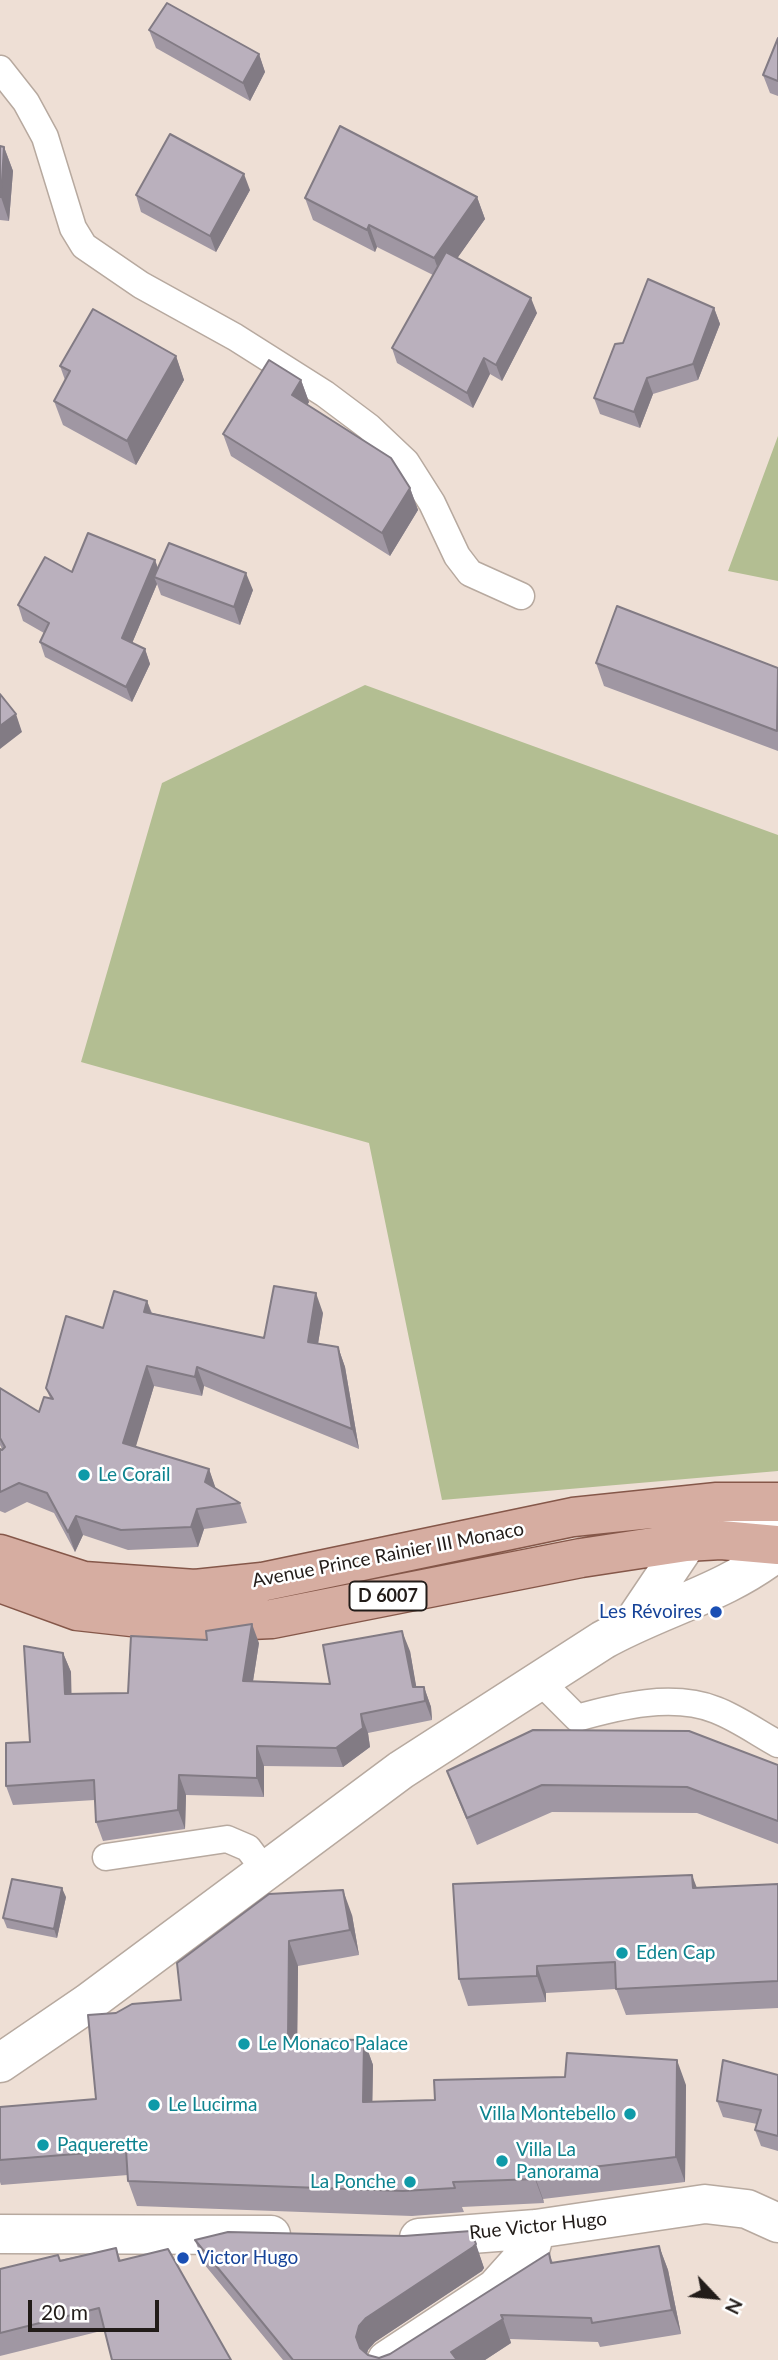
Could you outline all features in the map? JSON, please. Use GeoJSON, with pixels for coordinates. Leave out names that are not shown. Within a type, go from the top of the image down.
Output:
{"type":"FeatureCollection","features":[{"type":"Feature","properties":{"kind":"main road","name":"Avenue Prince Rainier III Monaco"},"geometry":{"type":"LineString","coordinates":[[0,1583],[77,1611],[185,1623],[207,1605],[262,1582],[573,1517],[642,1507],[748,1500],[778,1502]]}},
{"type":"Feature","properties":{"kind":"main road"},"geometry":{"type":"LineString","coordinates":[[642,1507],[667,1523],[702,1536]]}},
{"type":"Feature","properties":{"kind":"main road","name":"Avenue Prince Rainier III Monaco"},"geometry":{"type":"LineString","coordinates":[[0,1554],[84,1581],[272,1619],[702,1536],[778,1545]]}},
{"type":"Feature","properties":{"kind":"street","name":"Avenue Prince Rainier III Monaco"},"geometry":{"type":"LineString","coordinates":[[702,1536],[710,1520],[778,1522]]}},
{"type":"Feature","properties":{"kind":"street"},"geometry":{"type":"LineString","coordinates":[[702,1536],[711,1592]]}},
{"type":"Feature","properties":{"kind":"street"},"geometry":{"type":"LineString","coordinates":[[633,1623],[702,1536]]}},
{"type":"Feature","properties":{"kind":"street"},"geometry":{"type":"LineString","coordinates":[[0,2063],[266,1872],[401,1770],[633,1623],[711,1592],[778,1552]]}},
{"type":"Feature","properties":{"kind":"street","name":"Rue Victor Hugo"},"geometry":{"type":"LineString","coordinates":[[387,2238],[536,2228],[705,2204],[747,2209],[778,2223]]}},
{"type":"Feature","properties":{"kind":"street"},"geometry":{"type":"LineString","coordinates":[[387,2360],[496,2288],[530,2250],[536,2228]]}},
{"type":"Feature","properties":{"kind":"street"},"geometry":{"type":"LineString","coordinates":[[0,2234],[307,2236]]}},
{"type":"Feature","properties":{"kind":"lane"},"geometry":{"type":"LineString","coordinates":[[0,69],[26,102],[45,137],[73,228],[84,246],[131,279],[235,337],[325,394],[369,427],[406,462],[432,503],[457,556],[470,573],[521,596]]}},
{"type":"Feature","properties":{"kind":"lane"},"geometry":{"type":"LineString","coordinates":[[541,1682],[577,1718],[621,1706],[674,1703],[715,1709],[778,1744]]}},
{"type":"Feature","properties":{"kind":"lane"},"geometry":{"type":"LineString","coordinates":[[106,1857],[228,1839],[248,1848],[266,1872]]}},
{"type":"Feature","properties":{"kind":"green space"},"geometry":{"type":"Polygon","coordinates":[[[778,436],[778,581],[728,571],[778,436]]]}},
{"type":"Feature","properties":{"kind":"green space"},"geometry":{"type":"Polygon","coordinates":[[[365,685],[778,835],[778,1471],[442,1500],[369,1143],[81,1062],[162,783],[365,685]]]}},
{"type":"Feature","properties":{"kind":"building"},"geometry":{"type":"Polygon","coordinates":[[[167,3],[259,54],[243,83],[149,30],[167,3]]]}},
{"type":"Feature","properties":{"kind":"building"},"geometry":{"type":"Polygon","coordinates":[[[778,38],[778,81],[763,75],[778,38]]]}},
{"type":"Feature","properties":{"kind":"building"},"geometry":{"type":"Polygon","coordinates":[[[340,126],[477,197],[434,258],[369,225],[367,230],[305,198],[340,126]]]}},
{"type":"Feature","properties":{"kind":"building"},"geometry":{"type":"Polygon","coordinates":[[[170,134],[244,174],[210,236],[136,195],[170,134]]]}},
{"type":"Feature","properties":{"kind":"building"},"geometry":{"type":"Polygon","coordinates":[[[0,146],[4,147],[1,197],[0,197],[0,146]]]}},
{"type":"Feature","properties":{"kind":"building"},"geometry":{"type":"Polygon","coordinates":[[[446,252],[531,298],[496,365],[484,358],[467,393],[392,348],[446,252]]]}},
{"type":"Feature","properties":{"kind":"building"},"geometry":{"type":"Polygon","coordinates":[[[648,279],[714,308],[693,364],[647,378],[634,412],[594,398],[615,344],[623,343],[648,279]]]}},
{"type":"Feature","properties":{"kind":"building"},"geometry":{"type":"Polygon","coordinates":[[[93,309],[176,356],[127,441],[54,401],[70,371],[60,366],[93,309]]]}},
{"type":"Feature","properties":{"kind":"building"},"geometry":{"type":"Polygon","coordinates":[[[269,360],[301,380],[292,395],[391,458],[410,488],[382,533],[223,434],[269,360]]]}},
{"type":"Feature","properties":{"kind":"building"},"geometry":{"type":"Polygon","coordinates":[[[88,533],[155,560],[122,638],[145,649],[126,687],[40,642],[49,623],[18,605],[45,557],[72,572],[88,533]]]}},
{"type":"Feature","properties":{"kind":"building"},"geometry":{"type":"Polygon","coordinates":[[[169,543],[246,573],[234,607],[154,577],[169,543]]]}},
{"type":"Feature","properties":{"kind":"building"},"geometry":{"type":"Polygon","coordinates":[[[617,606],[778,668],[777,731],[596,663],[617,606]]]}},
{"type":"Feature","properties":{"kind":"building"},"geometry":{"type":"Polygon","coordinates":[[[0,694],[16,714],[0,726],[0,694]]]}},
{"type":"Feature","properties":{"kind":"building"},"geometry":{"type":"Polygon","coordinates":[[[274,1286],[316,1293],[308,1342],[338,1347],[352,1429],[197,1367],[195,1377],[147,1366],[123,1443],[209,1469],[205,1482],[240,1503],[197,1509],[191,1527],[121,1530],[76,1516],[68,1532],[47,1493],[19,1483],[0,1492],[0,1449],[5,1447],[0,1438],[0,1388],[39,1412],[44,1397],[53,1399],[46,1388],[66,1316],[103,1328],[114,1291],[147,1301],[144,1312],[264,1338],[274,1286]]]}},
{"type":"Feature","properties":{"kind":"building"},"geometry":{"type":"Polygon","coordinates":[[[252,1624],[243,1681],[330,1684],[323,1645],[402,1631],[413,1687],[424,1687],[425,1701],[361,1714],[363,1728],[336,1748],[257,1746],[257,1778],[179,1775],[178,1810],[96,1822],[94,1780],[6,1786],[6,1743],[30,1742],[24,1646],[63,1653],[65,1694],[128,1693],[131,1636],[207,1640],[206,1631],[252,1624]]]}},
{"type":"Feature","properties":{"kind":"building"},"geometry":{"type":"Polygon","coordinates":[[[533,1730],[689,1731],[778,1765],[778,1821],[687,1787],[542,1785],[467,1818],[447,1771],[533,1730]]]}},
{"type":"Feature","properties":{"kind":"building","name":"Eden Cap"},"geometry":{"type":"Polygon","coordinates":[[[692,1875],[693,1888],[778,1884],[778,1981],[616,1989],[615,1962],[537,1966],[537,1976],[459,1979],[453,1884],[692,1875]]]}},
{"type":"Feature","properties":{"kind":"building"},"geometry":{"type":"Polygon","coordinates":[[[12,1879],[62,1888],[54,1929],[3,1918],[12,1879]]]}},
{"type":"Feature","properties":{"kind":"building"},"geometry":{"type":"Polygon","coordinates":[[[343,1890],[350,1930],[289,1941],[288,2039],[364,2040],[363,2102],[435,2100],[434,2080],[565,2077],[567,2053],[677,2060],[676,2157],[534,2174],[535,2179],[453,2182],[455,2188],[403,2191],[128,2181],[126,2150],[0,2160],[0,2107],[96,2099],[88,2015],[116,2013],[132,2004],[181,2000],[177,1963],[269,1894],[343,1890]]]}},
{"type":"Feature","properties":{"kind":"building"},"geometry":{"type":"Polygon","coordinates":[[[723,2060],[778,2075],[778,2136],[755,2130],[761,2110],[717,2101],[723,2060]]]}},
{"type":"Feature","properties":{"kind":"building"},"geometry":{"type":"Polygon","coordinates":[[[471,2231],[476,2244],[473,2247],[366,2318],[359,2326],[356,2337],[360,2348],[368,2355],[379,2358],[390,2354],[549,2253],[551,2263],[659,2246],[672,2310],[592,2323],[591,2318],[501,2315],[503,2319],[451,2352],[457,2360],[293,2360],[195,2240],[228,2232],[404,2236],[471,2231]]]}},
{"type":"Feature","properties":{"kind":"building"},"geometry":{"type":"Polygon","coordinates":[[[116,2248],[119,2261],[168,2249],[231,2360],[112,2360],[99,2308],[0,2333],[0,2269],[58,2255],[60,2261],[116,2248]]]}},
{"type":"Feature","properties":{"kind":"place","name":"Le Corail"},"geometry":{"type":"Point","coordinates":[84,1475]}},
{"type":"Feature","properties":{"kind":"place","name":"Les Révoires"},"geometry":{"type":"Point","coordinates":[716,1612]}},
{"type":"Feature","properties":{"kind":"place","name":"Eden Cap"},"geometry":{"type":"Point","coordinates":[622,1953]}},
{"type":"Feature","properties":{"kind":"place","name":"Le Monaco Palace"},"geometry":{"type":"Point","coordinates":[244,2044]}},
{"type":"Feature","properties":{"kind":"place","name":"Le Lucirma"},"geometry":{"type":"Point","coordinates":[154,2105]}},
{"type":"Feature","properties":{"kind":"place","name":"Villa Montebello"},"geometry":{"type":"Point","coordinates":[630,2114]}},
{"type":"Feature","properties":{"kind":"place","name":"Paquerette"},"geometry":{"type":"Point","coordinates":[43,2145]}},
{"type":"Feature","properties":{"kind":"place","name":"Villa La Panorama"},"geometry":{"type":"Point","coordinates":[502,2161]}},
{"type":"Feature","properties":{"kind":"place","name":"La Ponche"},"geometry":{"type":"Point","coordinates":[410,2182]}},
{"type":"Feature","properties":{"kind":"place","name":"Victor Hugo"},"geometry":{"type":"Point","coordinates":[183,2258]}}]}
